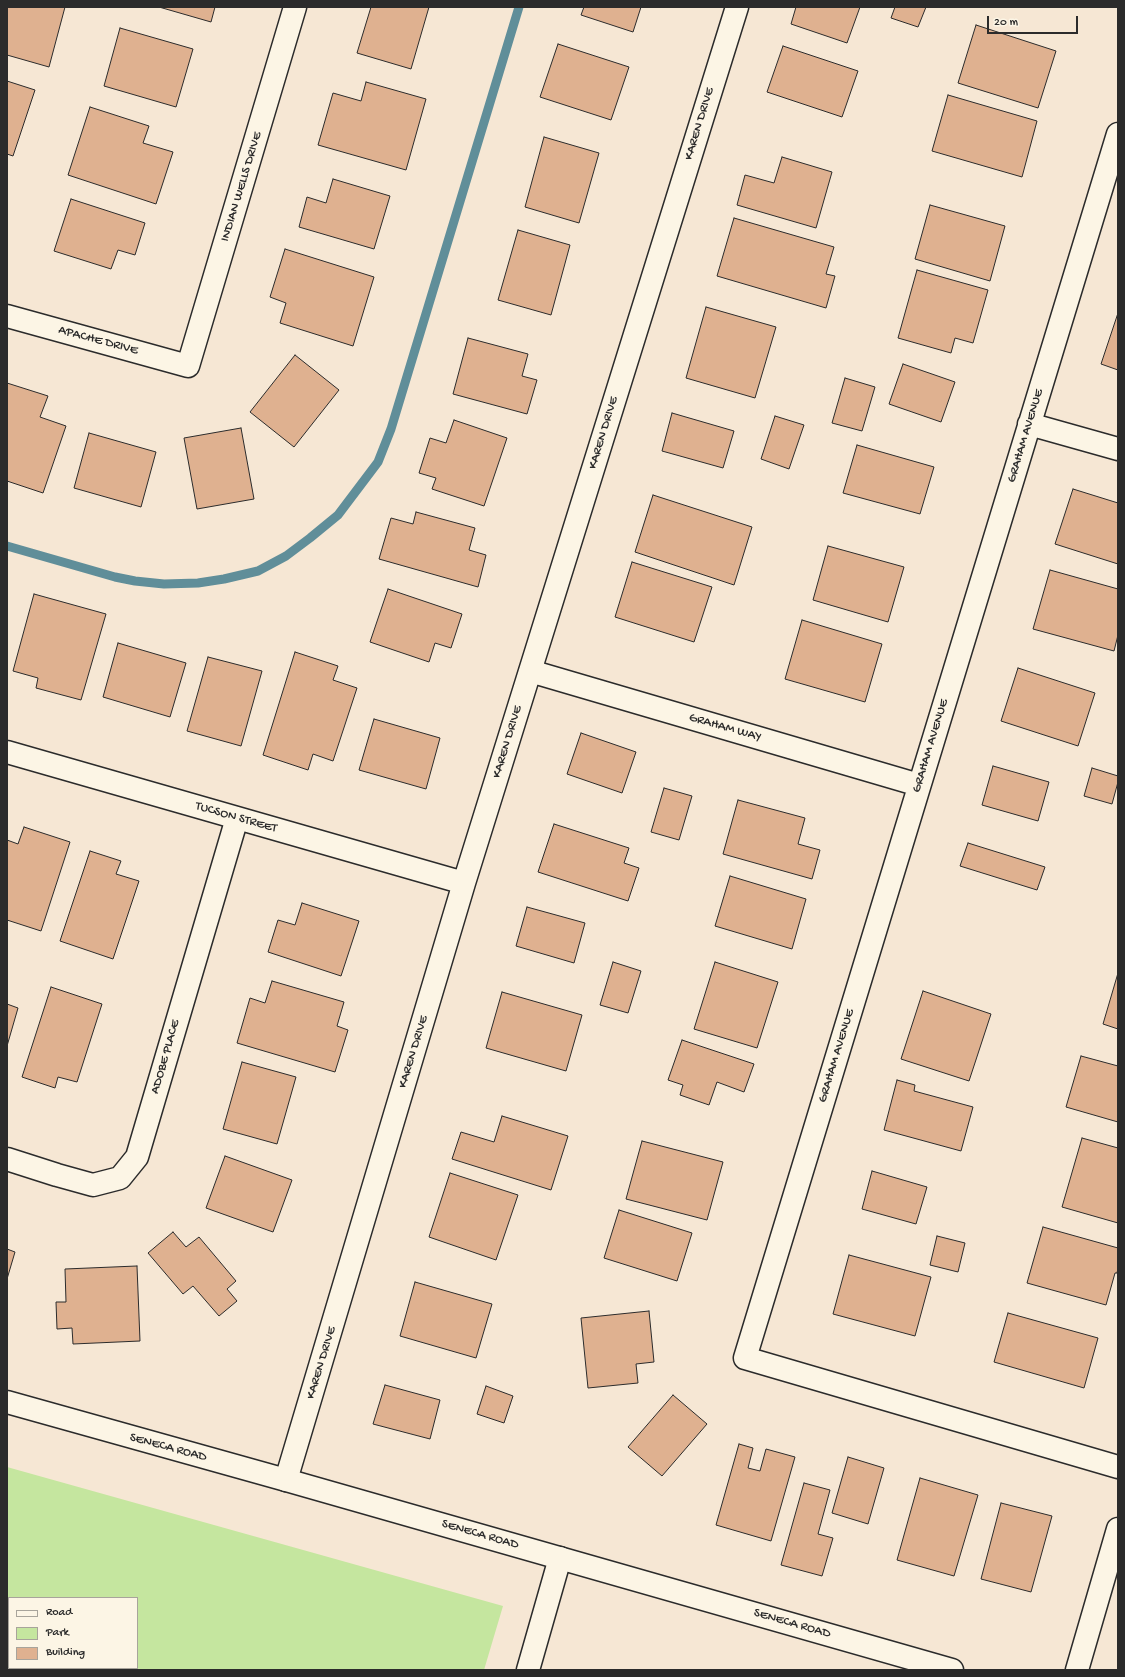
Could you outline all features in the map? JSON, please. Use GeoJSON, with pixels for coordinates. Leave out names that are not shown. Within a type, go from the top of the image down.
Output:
{"type":"FeatureCollection","features":[{"type":"Feature","properties":{"kind":"street","name":"INDIAN WELLS DRIVE"},"geometry":{"type":"LineString","coordinates":[[188,366],[295,7]]}},
{"type":"Feature","properties":{"kind":"street","name":"KAREN DRIVE"},"geometry":{"type":"LineString","coordinates":[[286,1480],[464,883],[737,7]]}},
{"type":"Feature","properties":{"kind":"street","name":"GRAHAM AVENUE"},"geometry":{"type":"LineString","coordinates":[[1118,134],[745,1358],[1118,1467]]}},
{"type":"Feature","properties":{"kind":"street","name":"APACHE DRIVE"},"geometry":{"type":"LineString","coordinates":[[7,316],[188,366]]}},
{"type":"Feature","properties":{"kind":"street"},"geometry":{"type":"LineString","coordinates":[[1030,424],[1118,449]]}},
{"type":"Feature","properties":{"kind":"street","name":"GRAHAM WAY"},"geometry":{"type":"LineString","coordinates":[[530,671],[919,785]]}},
{"type":"Feature","properties":{"kind":"street","name":"TUCSON STREET"},"geometry":{"type":"LineString","coordinates":[[7,752],[464,883]]}},
{"type":"Feature","properties":{"kind":"street","name":"ADOBE PLACE"},"geometry":{"type":"LineString","coordinates":[[7,1159],[93,1185],[120,1178],[137,1157],[237,818]]}},
{"type":"Feature","properties":{"kind":"street","name":"SENECA ROAD"},"geometry":{"type":"LineString","coordinates":[[7,1402],[952,1670]]}},
{"type":"Feature","properties":{"kind":"street"},"geometry":{"type":"LineString","coordinates":[[1077,1670],[1118,1529]]}},
{"type":"Feature","properties":{"kind":"street"},"geometry":{"type":"LineString","coordinates":[[528,1670],[560,1558]]}},
{"type":"Feature","properties":{"kind":"green space"},"geometry":{"type":"Polygon","coordinates":[[[7,1467],[503,1606],[484,1670],[7,1670],[7,1467]]]}},
{"type":"Feature","properties":{"kind":"building"},"geometry":{"type":"Polygon","coordinates":[[[7,7],[65,7],[49,67],[7,55],[7,7]]]}},
{"type":"Feature","properties":{"kind":"building"},"geometry":{"type":"Polygon","coordinates":[[[159,7],[215,7],[211,22],[159,7]]]}},
{"type":"Feature","properties":{"kind":"building"},"geometry":{"type":"Polygon","coordinates":[[[371,7],[429,7],[411,69],[357,53],[371,7]]]}},
{"type":"Feature","properties":{"kind":"building"},"geometry":{"type":"Polygon","coordinates":[[[584,7],[641,7],[633,32],[581,15],[584,7]]]}},
{"type":"Feature","properties":{"kind":"building"},"geometry":{"type":"Polygon","coordinates":[[[796,7],[860,7],[847,43],[791,24],[796,7]]]}},
{"type":"Feature","properties":{"kind":"building"},"geometry":{"type":"Polygon","coordinates":[[[895,7],[926,7],[918,27],[891,18],[895,7]]]}},
{"type":"Feature","properties":{"kind":"building"},"geometry":{"type":"Polygon","coordinates":[[[976,25],[1056,51],[1038,108],[958,83],[976,25]]]}},
{"type":"Feature","properties":{"kind":"building"},"geometry":{"type":"Polygon","coordinates":[[[120,28],[193,49],[176,107],[104,86],[120,28]]]}},
{"type":"Feature","properties":{"kind":"building"},"geometry":{"type":"Polygon","coordinates":[[[558,44],[629,67],[611,120],[540,97],[558,44]]]}},
{"type":"Feature","properties":{"kind":"building"},"geometry":{"type":"Polygon","coordinates":[[[783,46],[858,71],[842,117],[767,92],[783,46]]]}},
{"type":"Feature","properties":{"kind":"building"},"geometry":{"type":"Polygon","coordinates":[[[7,81],[35,90],[13,156],[7,154],[7,81]]]}},
{"type":"Feature","properties":{"kind":"building"},"geometry":{"type":"Polygon","coordinates":[[[366,82],[426,99],[406,170],[318,145],[333,93],[361,101],[366,82]]]}},
{"type":"Feature","properties":{"kind":"building"},"geometry":{"type":"Polygon","coordinates":[[[948,95],[1037,121],[1022,177],[932,151],[948,95]]]}},
{"type":"Feature","properties":{"kind":"building"},"geometry":{"type":"Polygon","coordinates":[[[90,107],[149,126],[143,143],[173,152],[156,204],[68,175],[90,107]]]}},
{"type":"Feature","properties":{"kind":"building"},"geometry":{"type":"Polygon","coordinates":[[[544,137],[599,153],[579,223],[525,207],[544,137]]]}},
{"type":"Feature","properties":{"kind":"building"},"geometry":{"type":"Polygon","coordinates":[[[782,157],[832,172],[816,228],[737,205],[745,175],[774,183],[782,157]]]}},
{"type":"Feature","properties":{"kind":"building"},"geometry":{"type":"Polygon","coordinates":[[[333,179],[390,196],[374,249],[299,227],[307,197],[326,203],[333,179]]]}},
{"type":"Feature","properties":{"kind":"building"},"geometry":{"type":"Polygon","coordinates":[[[71,199],[145,223],[135,255],[118,250],[111,269],[54,251],[71,199]]]}},
{"type":"Feature","properties":{"kind":"building"},"geometry":{"type":"Polygon","coordinates":[[[930,205],[1005,226],[990,281],[915,259],[930,205]]]}},
{"type":"Feature","properties":{"kind":"building"},"geometry":{"type":"Polygon","coordinates":[[[734,218],[834,247],[826,274],[835,276],[826,308],[717,276],[734,218]]]}},
{"type":"Feature","properties":{"kind":"building"},"geometry":{"type":"Polygon","coordinates":[[[518,230],[570,245],[551,315],[498,300],[518,230]]]}},
{"type":"Feature","properties":{"kind":"building"},"geometry":{"type":"Polygon","coordinates":[[[285,249],[374,277],[353,346],[280,323],[286,303],[270,297],[285,249]]]}},
{"type":"Feature","properties":{"kind":"building"},"geometry":{"type":"Polygon","coordinates":[[[917,270],[988,290],[973,343],[955,338],[951,353],[898,338],[917,270]]]}},
{"type":"Feature","properties":{"kind":"building"},"geometry":{"type":"Polygon","coordinates":[[[706,307],[776,327],[755,398],[686,378],[706,307]]]}},
{"type":"Feature","properties":{"kind":"building"},"geometry":{"type":"Polygon","coordinates":[[[1118,313],[1118,370],[1101,364],[1118,313]]]}},
{"type":"Feature","properties":{"kind":"building"},"geometry":{"type":"Polygon","coordinates":[[[468,338],[528,354],[522,376],[537,380],[527,414],[453,394],[468,338]]]}},
{"type":"Feature","properties":{"kind":"building"},"geometry":{"type":"Polygon","coordinates":[[[295,355],[339,390],[294,447],[250,412],[295,355]]]}},
{"type":"Feature","properties":{"kind":"building"},"geometry":{"type":"Polygon","coordinates":[[[903,364],[955,382],[941,422],[889,404],[903,364]]]}},
{"type":"Feature","properties":{"kind":"building"},"geometry":{"type":"Polygon","coordinates":[[[845,378],[875,387],[862,431],[832,423],[845,378]]]}},
{"type":"Feature","properties":{"kind":"building"},"geometry":{"type":"Polygon","coordinates":[[[7,383],[48,396],[40,417],[66,426],[43,493],[7,481],[7,383]]]}},
{"type":"Feature","properties":{"kind":"building"},"geometry":{"type":"Polygon","coordinates":[[[672,413],[734,431],[723,468],[662,451],[672,413]]]}},
{"type":"Feature","properties":{"kind":"building"},"geometry":{"type":"Polygon","coordinates":[[[775,416],[804,425],[789,469],[761,459],[775,416]]]}},
{"type":"Feature","properties":{"kind":"building"},"geometry":{"type":"Polygon","coordinates":[[[454,420],[507,438],[484,506],[432,489],[436,478],[419,473],[430,438],[446,443],[454,420]]]}},
{"type":"Feature","properties":{"kind":"building"},"geometry":{"type":"Polygon","coordinates":[[[241,428],[254,499],[197,509],[184,438],[241,428]]]}},
{"type":"Feature","properties":{"kind":"building"},"geometry":{"type":"Polygon","coordinates":[[[89,433],[156,452],[141,507],[74,488],[89,433]]]}},
{"type":"Feature","properties":{"kind":"building"},"geometry":{"type":"Polygon","coordinates":[[[857,445],[934,467],[920,514],[843,493],[857,445]]]}},
{"type":"Feature","properties":{"kind":"building"},"geometry":{"type":"Polygon","coordinates":[[[1073,489],[1118,503],[1118,564],[1055,544],[1073,489]]]}},
{"type":"Feature","properties":{"kind":"building"},"geometry":{"type":"Polygon","coordinates":[[[653,495],[752,527],[734,585],[635,552],[653,495]]]}},
{"type":"Feature","properties":{"kind":"building"},"geometry":{"type":"Polygon","coordinates":[[[416,512],[475,528],[469,550],[486,555],[478,587],[379,559],[391,518],[413,524],[416,512]]]}},
{"type":"Feature","properties":{"kind":"building"},"geometry":{"type":"Polygon","coordinates":[[[828,546],[904,567],[888,622],[813,600],[828,546]]]}},
{"type":"Feature","properties":{"kind":"building"},"geometry":{"type":"Polygon","coordinates":[[[632,562],[712,587],[694,642],[615,617],[632,562]]]}},
{"type":"Feature","properties":{"kind":"building"},"geometry":{"type":"Polygon","coordinates":[[[1050,570],[1118,589],[1118,635],[1114,651],[1033,629],[1050,570]]]}},
{"type":"Feature","properties":{"kind":"building"},"geometry":{"type":"Polygon","coordinates":[[[388,589],[462,614],[451,648],[435,643],[429,662],[370,642],[388,589]]]}},
{"type":"Feature","properties":{"kind":"building"},"geometry":{"type":"Polygon","coordinates":[[[34,594],[106,614],[81,700],[36,688],[38,678],[13,671],[34,594]]]}},
{"type":"Feature","properties":{"kind":"building"},"geometry":{"type":"Polygon","coordinates":[[[802,620],[882,644],[865,702],[785,679],[802,620]]]}},
{"type":"Feature","properties":{"kind":"building"},"geometry":{"type":"Polygon","coordinates":[[[118,643],[186,663],[170,717],[103,697],[118,643]]]}},
{"type":"Feature","properties":{"kind":"building"},"geometry":{"type":"Polygon","coordinates":[[[295,652],[338,666],[333,680],[357,688],[333,761],[313,754],[308,770],[263,755],[295,652]]]}},
{"type":"Feature","properties":{"kind":"building"},"geometry":{"type":"Polygon","coordinates":[[[208,657],[262,671],[241,746],[187,731],[208,657]]]}},
{"type":"Feature","properties":{"kind":"building"},"geometry":{"type":"Polygon","coordinates":[[[1018,668],[1095,693],[1078,746],[1001,721],[1018,668]]]}},
{"type":"Feature","properties":{"kind":"building"},"geometry":{"type":"Polygon","coordinates":[[[374,719],[440,738],[426,789],[359,770],[374,719]]]}},
{"type":"Feature","properties":{"kind":"building"},"geometry":{"type":"Polygon","coordinates":[[[581,733],[636,752],[622,793],[567,774],[581,733]]]}},
{"type":"Feature","properties":{"kind":"building"},"geometry":{"type":"Polygon","coordinates":[[[993,766],[1049,782],[1038,821],[982,805],[993,766]]]}},
{"type":"Feature","properties":{"kind":"building"},"geometry":{"type":"Polygon","coordinates":[[[1092,768],[1118,776],[1118,782],[1112,804],[1084,796],[1092,768]]]}},
{"type":"Feature","properties":{"kind":"building"},"geometry":{"type":"Polygon","coordinates":[[[664,788],[692,796],[679,840],[651,832],[664,788]]]}},
{"type":"Feature","properties":{"kind":"building"},"geometry":{"type":"Polygon","coordinates":[[[738,800],[805,818],[798,844],[820,850],[812,879],[723,854],[738,800]]]}},
{"type":"Feature","properties":{"kind":"building"},"geometry":{"type":"Polygon","coordinates":[[[554,824],[629,848],[624,863],[639,868],[628,901],[538,872],[554,824]]]}},
{"type":"Feature","properties":{"kind":"building"},"geometry":{"type":"Polygon","coordinates":[[[24,827],[70,842],[41,931],[7,920],[7,840],[18,844],[24,827]]]}},
{"type":"Feature","properties":{"kind":"building"},"geometry":{"type":"Polygon","coordinates":[[[968,843],[1045,867],[1037,890],[960,866],[968,843]]]}},
{"type":"Feature","properties":{"kind":"building"},"geometry":{"type":"Polygon","coordinates":[[[90,851],[121,861],[116,874],[139,881],[113,959],[60,941],[90,851]]]}},
{"type":"Feature","properties":{"kind":"building"},"geometry":{"type":"Polygon","coordinates":[[[730,876],[806,899],[792,949],[715,926],[730,876]]]}},
{"type":"Feature","properties":{"kind":"building"},"geometry":{"type":"Polygon","coordinates":[[[302,903],[359,921],[341,976],[268,952],[278,920],[295,925],[302,903]]]}},
{"type":"Feature","properties":{"kind":"building"},"geometry":{"type":"Polygon","coordinates":[[[527,907],[585,923],[574,963],[516,946],[527,907]]]}},
{"type":"Feature","properties":{"kind":"building"},"geometry":{"type":"Polygon","coordinates":[[[613,962],[641,971],[628,1013],[600,1005],[613,962]]]}},
{"type":"Feature","properties":{"kind":"building"},"geometry":{"type":"Polygon","coordinates":[[[715,962],[778,982],[757,1048],[694,1029],[715,962]]]}},
{"type":"Feature","properties":{"kind":"building"},"geometry":{"type":"Polygon","coordinates":[[[1118,973],[1118,1029],[1103,1024],[1118,973]]]}},
{"type":"Feature","properties":{"kind":"building"},"geometry":{"type":"Polygon","coordinates":[[[272,981],[344,1002],[337,1026],[348,1030],[335,1072],[237,1043],[250,998],[265,1003],[272,981]]]}},
{"type":"Feature","properties":{"kind":"building"},"geometry":{"type":"Polygon","coordinates":[[[51,987],[102,1004],[77,1082],[58,1077],[55,1088],[22,1077],[51,987]]]}},
{"type":"Feature","properties":{"kind":"building"},"geometry":{"type":"Polygon","coordinates":[[[923,991],[991,1014],[969,1081],[901,1059],[923,991]]]}},
{"type":"Feature","properties":{"kind":"building"},"geometry":{"type":"Polygon","coordinates":[[[502,992],[582,1015],[566,1071],[486,1048],[502,992]]]}},
{"type":"Feature","properties":{"kind":"building"},"geometry":{"type":"Polygon","coordinates":[[[7,1004],[18,1008],[7,1046],[7,1004]]]}},
{"type":"Feature","properties":{"kind":"building"},"geometry":{"type":"Polygon","coordinates":[[[682,1040],[754,1064],[744,1092],[717,1082],[709,1105],[680,1095],[683,1085],[668,1080],[682,1040]]]}},
{"type":"Feature","properties":{"kind":"building"},"geometry":{"type":"Polygon","coordinates":[[[1081,1056],[1118,1066],[1118,1122],[1066,1107],[1081,1056]]]}},
{"type":"Feature","properties":{"kind":"building"},"geometry":{"type":"Polygon","coordinates":[[[242,1062],[296,1077],[277,1144],[223,1129],[242,1062]]]}},
{"type":"Feature","properties":{"kind":"building"},"geometry":{"type":"Polygon","coordinates":[[[897,1080],[915,1085],[914,1091],[973,1107],[961,1151],[884,1130],[897,1080]]]}},
{"type":"Feature","properties":{"kind":"building"},"geometry":{"type":"Polygon","coordinates":[[[502,1116],[568,1136],[551,1190],[452,1159],[461,1132],[494,1142],[502,1116]]]}},
{"type":"Feature","properties":{"kind":"building"},"geometry":{"type":"Polygon","coordinates":[[[1082,1138],[1118,1148],[1118,1223],[1062,1207],[1082,1138]]]}},
{"type":"Feature","properties":{"kind":"building"},"geometry":{"type":"Polygon","coordinates":[[[642,1141],[723,1162],[707,1220],[626,1199],[642,1141]]]}},
{"type":"Feature","properties":{"kind":"building"},"geometry":{"type":"Polygon","coordinates":[[[225,1156],[292,1180],[273,1232],[206,1208],[225,1156]]]}},
{"type":"Feature","properties":{"kind":"building"},"geometry":{"type":"Polygon","coordinates":[[[872,1171],[927,1187],[916,1224],[862,1209],[872,1171]]]}},
{"type":"Feature","properties":{"kind":"building"},"geometry":{"type":"Polygon","coordinates":[[[450,1173],[518,1195],[496,1260],[429,1237],[450,1173]]]}},
{"type":"Feature","properties":{"kind":"building"},"geometry":{"type":"Polygon","coordinates":[[[619,1210],[692,1233],[677,1281],[604,1258],[619,1210]]]}},
{"type":"Feature","properties":{"kind":"building"},"geometry":{"type":"Polygon","coordinates":[[[1043,1227],[1118,1248],[1117,1273],[1115,1273],[1106,1305],[1027,1283],[1043,1227]]]}},
{"type":"Feature","properties":{"kind":"building"},"geometry":{"type":"Polygon","coordinates":[[[173,1232],[186,1247],[199,1237],[236,1281],[227,1289],[237,1301],[219,1316],[193,1286],[183,1294],[148,1253],[173,1232]]]}},
{"type":"Feature","properties":{"kind":"building"},"geometry":{"type":"Polygon","coordinates":[[[937,1236],[965,1243],[958,1272],[930,1265],[937,1236]]]}},
{"type":"Feature","properties":{"kind":"building"},"geometry":{"type":"Polygon","coordinates":[[[7,1249],[15,1252],[7,1279],[7,1249]]]}},
{"type":"Feature","properties":{"kind":"building"},"geometry":{"type":"Polygon","coordinates":[[[849,1255],[931,1277],[915,1336],[833,1314],[849,1255]]]}},
{"type":"Feature","properties":{"kind":"building"},"geometry":{"type":"Polygon","coordinates":[[[137,1266],[140,1341],[73,1344],[72,1328],[57,1329],[56,1302],[66,1302],[65,1269],[137,1266]]]}},
{"type":"Feature","properties":{"kind":"building"},"geometry":{"type":"Polygon","coordinates":[[[415,1282],[492,1304],[476,1358],[400,1336],[415,1282]]]}},
{"type":"Feature","properties":{"kind":"building"},"geometry":{"type":"Polygon","coordinates":[[[649,1311],[654,1362],[636,1364],[638,1383],[588,1388],[581,1318],[649,1311]]]}},
{"type":"Feature","properties":{"kind":"building"},"geometry":{"type":"Polygon","coordinates":[[[1008,1313],[1098,1338],[1084,1388],[994,1362],[1008,1313]]]}},
{"type":"Feature","properties":{"kind":"building"},"geometry":{"type":"Polygon","coordinates":[[[385,1385],[440,1400],[430,1439],[373,1424],[385,1385]]]}},
{"type":"Feature","properties":{"kind":"building"},"geometry":{"type":"Polygon","coordinates":[[[486,1386],[513,1396],[504,1423],[477,1414],[486,1386]]]}},
{"type":"Feature","properties":{"kind":"building"},"geometry":{"type":"Polygon","coordinates":[[[673,1395],[707,1424],[662,1476],[628,1447],[673,1395]]]}},
{"type":"Feature","properties":{"kind":"building"},"geometry":{"type":"Polygon","coordinates":[[[739,1444],[753,1448],[748,1468],[760,1471],[766,1449],[795,1457],[771,1541],[716,1525],[739,1444]]]}},
{"type":"Feature","properties":{"kind":"building"},"geometry":{"type":"Polygon","coordinates":[[[848,1457],[884,1468],[868,1524],[832,1513],[848,1457]]]}},
{"type":"Feature","properties":{"kind":"building"},"geometry":{"type":"Polygon","coordinates":[[[920,1478],[978,1495],[954,1576],[897,1560],[920,1478]]]}},
{"type":"Feature","properties":{"kind":"building"},"geometry":{"type":"Polygon","coordinates":[[[804,1483],[830,1490],[818,1534],[833,1538],[822,1576],[781,1565],[804,1483]]]}},
{"type":"Feature","properties":{"kind":"building"},"geometry":{"type":"Polygon","coordinates":[[[1001,1503],[1052,1516],[1031,1592],[981,1579],[1001,1503]]]}},
{"type":"Feature","properties":{"kind":"waterway"},"geometry":{"type":"LineString","coordinates":[[7,546],[115,577],[135,581],[164,584],[198,583],[258,571],[286,556],[338,515],[378,462],[391,429],[519,7]]}}]}
